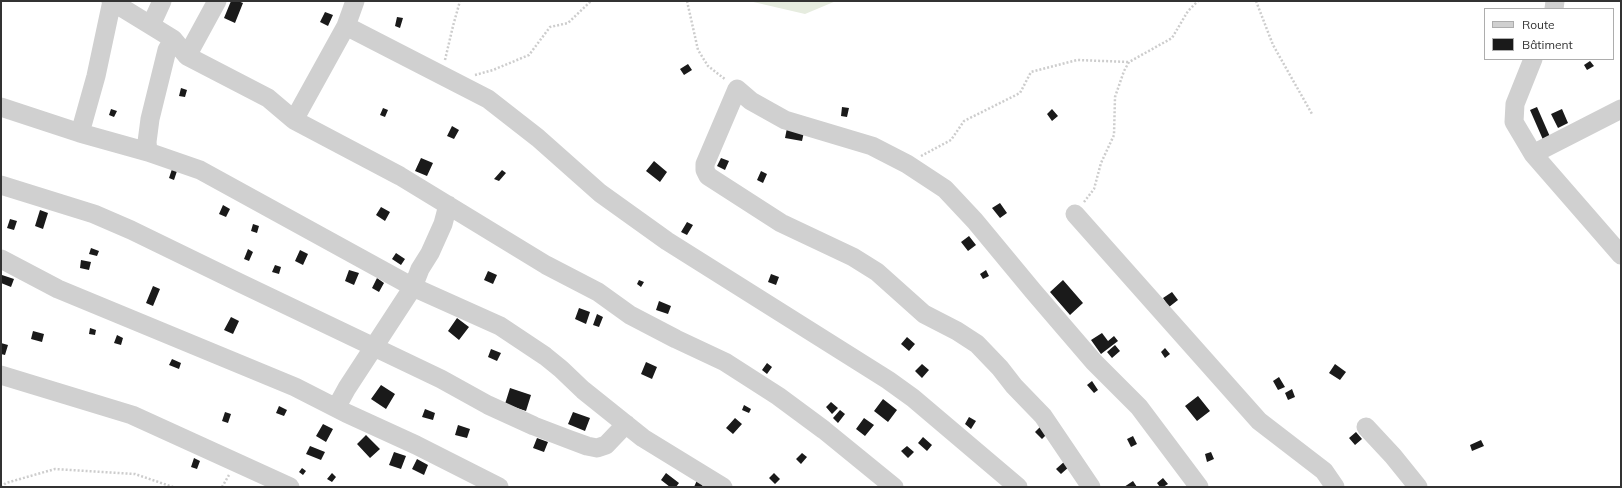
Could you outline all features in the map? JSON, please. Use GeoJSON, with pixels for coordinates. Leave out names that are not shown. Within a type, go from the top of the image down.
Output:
{"type":"FeatureCollection","features":[{"type":"Feature","properties":{"kind":"street"},"geometry":{"type":"LineString","coordinates":[[80,133],[96,76],[112,1],[173,39],[187,56],[268,98],[294,120],[330,140],[380,164],[546,265],[598,292],[630,315],[732,366],[778,396],[824,430],[894,487]]}},
{"type":"Feature","properties":{"kind":"street"},"geometry":{"type":"LineString","coordinates":[[151,25],[162,1]]}},
{"type":"Feature","properties":{"kind":"street"},"geometry":{"type":"LineString","coordinates":[[187,56],[217,1]]}},
{"type":"Feature","properties":{"kind":"street"},"geometry":{"type":"LineString","coordinates":[[294,120],[346,26],[356,1]]}},
{"type":"Feature","properties":{"kind":"street"},"geometry":{"type":"LineString","coordinates":[[346,26],[488,99],[538,138],[600,193],[667,241],[888,380],[913,398],[1018,487]]}},
{"type":"Feature","properties":{"kind":"street"},"geometry":{"type":"LineString","coordinates":[[148,152],[147,142],[150,119],[167,50],[173,39]]}},
{"type":"Feature","properties":{"kind":"street"},"geometry":{"type":"LineString","coordinates":[[1533,60],[1515,104],[1514,122],[1533,154],[1621,255]]}},
{"type":"Feature","properties":{"kind":"street"},"geometry":{"type":"LineString","coordinates":[[1091,487],[1043,416],[977,344],[957,331],[924,314],[877,272],[853,257],[781,223],[708,176],[705,170],[705,164],[737,89],[751,101],[785,120],[872,146],[907,164],[945,188],[975,221],[1094,362],[1139,407],[1199,487]]}},
{"type":"Feature","properties":{"kind":"street"},"geometry":{"type":"LineString","coordinates":[[1,107],[80,133],[148,152],[200,170],[413,287],[500,326],[561,368],[583,390],[642,438],[722,487]]}},
{"type":"Feature","properties":{"kind":"street"},"geometry":{"type":"LineString","coordinates":[[1533,154],[1621,109]]}},
{"type":"Feature","properties":{"kind":"street"},"geometry":{"type":"LineString","coordinates":[[1,185],[94,214],[131,230],[240,284],[441,379],[488,405],[534,426],[587,446],[597,448],[606,445],[626,424]]}},
{"type":"Feature","properties":{"kind":"street"},"geometry":{"type":"LineString","coordinates":[[336,408],[347,388],[413,287],[420,269],[443,224],[448,205]]}},
{"type":"Feature","properties":{"kind":"street"},"geometry":{"type":"LineString","coordinates":[[1076,214],[1259,421],[1324,471],[1335,487]]}},
{"type":"Feature","properties":{"kind":"street"},"geometry":{"type":"LineString","coordinates":[[1,259],[58,289],[295,387],[499,487]]}},
{"type":"Feature","properties":{"kind":"street"},"geometry":{"type":"LineString","coordinates":[[1,375],[132,415],[290,487]]}},
{"type":"Feature","properties":{"kind":"street"},"geometry":{"type":"LineString","coordinates":[[1366,427],[1393,456],[1418,487]]}},
{"type":"Feature","properties":{"kind":"path"},"geometry":{"type":"LineString","coordinates":[[439,74],[445,60],[460,1]]}},
{"type":"Feature","properties":{"kind":"path"},"geometry":{"type":"LineString","coordinates":[[460,85],[468,77],[493,70],[529,55],[550,27],[568,22],[591,1]]}},
{"type":"Feature","properties":{"kind":"path"},"geometry":{"type":"LineString","coordinates":[[687,1],[698,50],[708,66],[737,89]]}},
{"type":"Feature","properties":{"kind":"path"},"geometry":{"type":"LineString","coordinates":[[1076,214],[1094,189],[1101,163],[1114,135],[1115,97],[1124,71],[1130,62],[1172,38],[1188,11],[1198,1]]}},
{"type":"Feature","properties":{"kind":"path"},"geometry":{"type":"LineString","coordinates":[[1256,1],[1273,45],[1312,114]]}},
{"type":"Feature","properties":{"kind":"path"},"geometry":{"type":"LineString","coordinates":[[907,164],[951,140],[964,121],[1020,94],[1031,72],[1077,60],[1130,62]]}},
{"type":"Feature","properties":{"kind":"path"},"geometry":{"type":"LineString","coordinates":[[1,487],[6,483],[55,469],[135,474],[173,487]]}},
{"type":"Feature","properties":{"kind":"shaded area"},"geometry":{"type":"Polygon","coordinates":[[[749,1],[836,1],[805,14],[749,1]]]}},
{"type":"Feature","properties":{"kind":"building"},"geometry":{"type":"Polygon","coordinates":[[[231,1],[243,3],[235,23],[224,18],[231,1]]]}},
{"type":"Feature","properties":{"kind":"building"},"geometry":{"type":"Polygon","coordinates":[[[325,12],[333,15],[328,26],[320,22],[325,12]]]}},
{"type":"Feature","properties":{"kind":"building"},"geometry":{"type":"Polygon","coordinates":[[[397,17],[403,18],[400,28],[395,26],[397,17]]]}},
{"type":"Feature","properties":{"kind":"building"},"geometry":{"type":"Polygon","coordinates":[[[1590,61],[1594,66],[1587,70],[1584,65],[1590,61]]]}},
{"type":"Feature","properties":{"kind":"building"},"geometry":{"type":"Polygon","coordinates":[[[688,64],[692,70],[684,75],[680,69],[688,64]]]}},
{"type":"Feature","properties":{"kind":"building"},"geometry":{"type":"Polygon","coordinates":[[[181,88],[187,90],[185,97],[179,96],[181,88]]]}},
{"type":"Feature","properties":{"kind":"building"},"geometry":{"type":"Polygon","coordinates":[[[842,107],[849,108],[847,117],[841,116],[842,107]]]}},
{"type":"Feature","properties":{"kind":"building"},"geometry":{"type":"Polygon","coordinates":[[[1537,107],[1551,139],[1544,142],[1530,110],[1537,107]]]}},
{"type":"Feature","properties":{"kind":"building"},"geometry":{"type":"Polygon","coordinates":[[[383,108],[388,110],[385,117],[380,115],[383,108]]]}},
{"type":"Feature","properties":{"kind":"building"},"geometry":{"type":"Polygon","coordinates":[[[111,109],[117,111],[114,117],[109,115],[111,109]]]}},
{"type":"Feature","properties":{"kind":"building"},"geometry":{"type":"Polygon","coordinates":[[[1052,109],[1058,116],[1052,121],[1047,114],[1052,109]]]}},
{"type":"Feature","properties":{"kind":"building"},"geometry":{"type":"Polygon","coordinates":[[[1562,109],[1568,123],[1558,128],[1551,114],[1562,109]]]}},
{"type":"Feature","properties":{"kind":"building"},"geometry":{"type":"Polygon","coordinates":[[[452,126],[459,130],[454,139],[447,136],[452,126]]]}},
{"type":"Feature","properties":{"kind":"building"},"geometry":{"type":"Polygon","coordinates":[[[787,128],[804,132],[802,141],[785,138],[787,128]]]}},
{"type":"Feature","properties":{"kind":"building"},"geometry":{"type":"Polygon","coordinates":[[[421,158],[433,163],[427,176],[415,171],[421,158]]]}},
{"type":"Feature","properties":{"kind":"building"},"geometry":{"type":"Polygon","coordinates":[[[721,158],[729,161],[725,170],[717,166],[721,158]]]}},
{"type":"Feature","properties":{"kind":"building"},"geometry":{"type":"Polygon","coordinates":[[[654,161],[667,172],[660,182],[646,171],[654,161]]]}},
{"type":"Feature","properties":{"kind":"building"},"geometry":{"type":"Polygon","coordinates":[[[172,169],[177,171],[174,180],[169,178],[172,169]]]}},
{"type":"Feature","properties":{"kind":"building"},"geometry":{"type":"Polygon","coordinates":[[[502,170],[506,173],[499,181],[494,179],[502,170]]]}},
{"type":"Feature","properties":{"kind":"building"},"geometry":{"type":"Polygon","coordinates":[[[761,171],[767,174],[763,183],[757,180],[761,171]]]}},
{"type":"Feature","properties":{"kind":"building"},"geometry":{"type":"Polygon","coordinates":[[[1000,203],[1007,213],[1000,218],[992,208],[1000,203]]]}},
{"type":"Feature","properties":{"kind":"building"},"geometry":{"type":"Polygon","coordinates":[[[223,205],[230,209],[226,217],[219,214],[223,205]]]}},
{"type":"Feature","properties":{"kind":"building"},"geometry":{"type":"Polygon","coordinates":[[[381,207],[390,212],[385,221],[376,215],[381,207]]]}},
{"type":"Feature","properties":{"kind":"building"},"geometry":{"type":"Polygon","coordinates":[[[40,210],[48,213],[43,229],[35,226],[40,210]]]}},
{"type":"Feature","properties":{"kind":"building"},"geometry":{"type":"Polygon","coordinates":[[[10,219],[17,221],[14,230],[7,228],[10,219]]]}},
{"type":"Feature","properties":{"kind":"building"},"geometry":{"type":"Polygon","coordinates":[[[687,222],[693,225],[687,235],[681,232],[687,222]]]}},
{"type":"Feature","properties":{"kind":"building"},"geometry":{"type":"Polygon","coordinates":[[[253,224],[259,226],[257,233],[251,231],[253,224]]]}},
{"type":"Feature","properties":{"kind":"building"},"geometry":{"type":"Polygon","coordinates":[[[969,236],[976,245],[968,251],[961,242],[969,236]]]}},
{"type":"Feature","properties":{"kind":"building"},"geometry":{"type":"Polygon","coordinates":[[[91,248],[99,251],[97,256],[89,254],[91,248]]]}},
{"type":"Feature","properties":{"kind":"building"},"geometry":{"type":"Polygon","coordinates":[[[248,249],[253,252],[249,261],[244,259],[248,249]]]}},
{"type":"Feature","properties":{"kind":"building"},"geometry":{"type":"Polygon","coordinates":[[[300,250],[308,254],[303,265],[295,261],[300,250]]]}},
{"type":"Feature","properties":{"kind":"building"},"geometry":{"type":"Polygon","coordinates":[[[396,253],[405,259],[401,265],[392,259],[396,253]]]}},
{"type":"Feature","properties":{"kind":"building"},"geometry":{"type":"Polygon","coordinates":[[[81,260],[91,262],[89,270],[80,268],[81,260]]]}},
{"type":"Feature","properties":{"kind":"building"},"geometry":{"type":"Polygon","coordinates":[[[275,265],[281,267],[279,274],[272,272],[275,265]]]}},
{"type":"Feature","properties":{"kind":"building"},"geometry":{"type":"Polygon","coordinates":[[[349,270],[359,273],[354,285],[345,281],[349,270]]]}},
{"type":"Feature","properties":{"kind":"building"},"geometry":{"type":"Polygon","coordinates":[[[986,270],[989,276],[983,279],[980,274],[986,270]]]}},
{"type":"Feature","properties":{"kind":"building"},"geometry":{"type":"Polygon","coordinates":[[[488,271],[497,275],[493,284],[484,280],[488,271]]]}},
{"type":"Feature","properties":{"kind":"building"},"geometry":{"type":"Polygon","coordinates":[[[771,274],[779,277],[776,285],[768,282],[771,274]]]}},
{"type":"Feature","properties":{"kind":"building"},"geometry":{"type":"Polygon","coordinates":[[[2,275],[14,279],[11,287],[1,283],[2,275]]]}},
{"type":"Feature","properties":{"kind":"building"},"geometry":{"type":"Polygon","coordinates":[[[377,278],[384,283],[379,292],[372,288],[377,278]]]}},
{"type":"Feature","properties":{"kind":"building"},"geometry":{"type":"Polygon","coordinates":[[[639,280],[644,282],[641,287],[637,284],[639,280]]]}},
{"type":"Feature","properties":{"kind":"building"},"geometry":{"type":"Polygon","coordinates":[[[1063,280],[1083,303],[1070,315],[1050,292],[1063,280]]]}},
{"type":"Feature","properties":{"kind":"building"},"geometry":{"type":"Polygon","coordinates":[[[153,286],[160,289],[153,306],[146,303],[153,286]]]}},
{"type":"Feature","properties":{"kind":"building"},"geometry":{"type":"Polygon","coordinates":[[[1172,292],[1178,300],[1169,307],[1163,298],[1172,292]]]}},
{"type":"Feature","properties":{"kind":"building"},"geometry":{"type":"Polygon","coordinates":[[[659,301],[671,306],[668,314],[656,310],[659,301]]]}},
{"type":"Feature","properties":{"kind":"building"},"geometry":{"type":"Polygon","coordinates":[[[579,308],[590,312],[586,324],[575,319],[579,308]]]}},
{"type":"Feature","properties":{"kind":"building"},"geometry":{"type":"Polygon","coordinates":[[[597,314],[603,317],[599,327],[593,325],[597,314]]]}},
{"type":"Feature","properties":{"kind":"building"},"geometry":{"type":"Polygon","coordinates":[[[231,317],[239,321],[233,334],[224,330],[231,317]]]}},
{"type":"Feature","properties":{"kind":"building"},"geometry":{"type":"Polygon","coordinates":[[[457,318],[469,327],[459,340],[448,331],[457,318]]]}},
{"type":"Feature","properties":{"kind":"building"},"geometry":{"type":"Polygon","coordinates":[[[90,328],[96,330],[95,335],[89,334],[90,328]]]}},
{"type":"Feature","properties":{"kind":"building"},"geometry":{"type":"Polygon","coordinates":[[[33,331],[44,334],[42,342],[31,339],[33,331]]]}},
{"type":"Feature","properties":{"kind":"building"},"geometry":{"type":"Polygon","coordinates":[[[1102,333],[1108,341],[1114,336],[1118,341],[1101,354],[1091,340],[1102,333]]]}},
{"type":"Feature","properties":{"kind":"building"},"geometry":{"type":"Polygon","coordinates":[[[117,335],[123,338],[121,345],[114,343],[117,335]]]}},
{"type":"Feature","properties":{"kind":"building"},"geometry":{"type":"Polygon","coordinates":[[[907,337],[915,344],[909,351],[901,344],[907,337]]]}},
{"type":"Feature","properties":{"kind":"building"},"geometry":{"type":"Polygon","coordinates":[[[1,343],[8,345],[5,355],[1,354],[1,343]]]}},
{"type":"Feature","properties":{"kind":"building"},"geometry":{"type":"Polygon","coordinates":[[[1115,345],[1120,351],[1112,358],[1107,352],[1115,345]]]}},
{"type":"Feature","properties":{"kind":"building"},"geometry":{"type":"Polygon","coordinates":[[[1165,348],[1170,354],[1165,358],[1161,352],[1165,348]]]}},
{"type":"Feature","properties":{"kind":"building"},"geometry":{"type":"Polygon","coordinates":[[[491,349],[501,353],[497,361],[488,357],[491,349]]]}},
{"type":"Feature","properties":{"kind":"building"},"geometry":{"type":"Polygon","coordinates":[[[172,359],[181,363],[179,369],[169,365],[172,359]]]}},
{"type":"Feature","properties":{"kind":"building"},"geometry":{"type":"Polygon","coordinates":[[[646,362],[657,367],[652,379],[641,374],[646,362]]]}},
{"type":"Feature","properties":{"kind":"building"},"geometry":{"type":"Polygon","coordinates":[[[767,363],[772,367],[767,374],[762,370],[767,363]]]}},
{"type":"Feature","properties":{"kind":"building"},"geometry":{"type":"Polygon","coordinates":[[[922,364],[929,370],[922,378],[915,371],[922,364]]]}},
{"type":"Feature","properties":{"kind":"building"},"geometry":{"type":"Polygon","coordinates":[[[1335,364],[1346,372],[1340,380],[1329,373],[1335,364]]]}},
{"type":"Feature","properties":{"kind":"building"},"geometry":{"type":"Polygon","coordinates":[[[1279,377],[1285,387],[1278,390],[1273,381],[1279,377]]]}},
{"type":"Feature","properties":{"kind":"building"},"geometry":{"type":"Polygon","coordinates":[[[1092,381],[1098,390],[1094,393],[1087,385],[1092,381]]]}},
{"type":"Feature","properties":{"kind":"building"},"geometry":{"type":"Polygon","coordinates":[[[381,385],[395,394],[386,409],[371,399],[381,385]]]}},
{"type":"Feature","properties":{"kind":"building"},"geometry":{"type":"Polygon","coordinates":[[[510,388],[531,395],[526,411],[505,404],[510,388]]]}},
{"type":"Feature","properties":{"kind":"building"},"geometry":{"type":"Polygon","coordinates":[[[1292,389],[1295,397],[1288,400],[1285,393],[1292,389]]]}},
{"type":"Feature","properties":{"kind":"building"},"geometry":{"type":"Polygon","coordinates":[[[1198,396],[1210,411],[1197,421],[1185,406],[1198,396]]]}},
{"type":"Feature","properties":{"kind":"building"},"geometry":{"type":"Polygon","coordinates":[[[883,399],[897,410],[888,422],[874,411],[883,399]]]}},
{"type":"Feature","properties":{"kind":"building"},"geometry":{"type":"Polygon","coordinates":[[[831,402],[838,408],[832,414],[826,407],[831,402]]]}},
{"type":"Feature","properties":{"kind":"building"},"geometry":{"type":"Polygon","coordinates":[[[744,405],[751,409],[749,413],[742,410],[744,405]]]}},
{"type":"Feature","properties":{"kind":"building"},"geometry":{"type":"Polygon","coordinates":[[[279,406],[287,410],[284,416],[276,413],[279,406]]]}},
{"type":"Feature","properties":{"kind":"building"},"geometry":{"type":"Polygon","coordinates":[[[425,409],[435,413],[433,420],[422,417],[425,409]]]}},
{"type":"Feature","properties":{"kind":"building"},"geometry":{"type":"Polygon","coordinates":[[[840,410],[845,414],[838,423],[833,418],[840,410]]]}},
{"type":"Feature","properties":{"kind":"building"},"geometry":{"type":"Polygon","coordinates":[[[225,412],[231,414],[228,423],[222,421],[225,412]]]}},
{"type":"Feature","properties":{"kind":"building"},"geometry":{"type":"Polygon","coordinates":[[[573,412],[590,418],[585,431],[568,424],[573,412]]]}},
{"type":"Feature","properties":{"kind":"building"},"geometry":{"type":"Polygon","coordinates":[[[969,417],[976,421],[971,429],[965,424],[969,417]]]}},
{"type":"Feature","properties":{"kind":"building"},"geometry":{"type":"Polygon","coordinates":[[[735,418],[742,424],[733,434],[726,428],[735,418]]]}},
{"type":"Feature","properties":{"kind":"building"},"geometry":{"type":"Polygon","coordinates":[[[864,418],[874,425],[865,436],[856,429],[864,418]]]}},
{"type":"Feature","properties":{"kind":"building"},"geometry":{"type":"Polygon","coordinates":[[[323,424],[333,429],[326,442],[316,436],[323,424]]]}},
{"type":"Feature","properties":{"kind":"building"},"geometry":{"type":"Polygon","coordinates":[[[1043,424],[1050,431],[1042,439],[1035,432],[1043,424]]]}},
{"type":"Feature","properties":{"kind":"building"},"geometry":{"type":"Polygon","coordinates":[[[458,425],[470,429],[467,438],[455,435],[458,425]]]}},
{"type":"Feature","properties":{"kind":"building"},"geometry":{"type":"Polygon","coordinates":[[[1356,432],[1362,439],[1355,445],[1349,438],[1356,432]]]}},
{"type":"Feature","properties":{"kind":"building"},"geometry":{"type":"Polygon","coordinates":[[[366,435],[380,449],[370,458],[357,444],[366,435]]]}},
{"type":"Feature","properties":{"kind":"building"},"geometry":{"type":"Polygon","coordinates":[[[1133,436],[1137,444],[1131,447],[1127,439],[1133,436]]]}},
{"type":"Feature","properties":{"kind":"building"},"geometry":{"type":"Polygon","coordinates":[[[923,437],[932,445],[927,451],[918,443],[923,437]]]}},
{"type":"Feature","properties":{"kind":"building"},"geometry":{"type":"Polygon","coordinates":[[[537,438],[548,442],[544,452],[533,448],[537,438]]]}},
{"type":"Feature","properties":{"kind":"building"},"geometry":{"type":"Polygon","coordinates":[[[1481,440],[1484,446],[1472,451],[1470,445],[1481,440]]]}},
{"type":"Feature","properties":{"kind":"building"},"geometry":{"type":"Polygon","coordinates":[[[310,446],[325,452],[321,460],[306,454],[310,446]]]}},
{"type":"Feature","properties":{"kind":"building"},"geometry":{"type":"Polygon","coordinates":[[[907,446],[914,452],[908,458],[901,451],[907,446]]]}},
{"type":"Feature","properties":{"kind":"building"},"geometry":{"type":"Polygon","coordinates":[[[394,452],[406,456],[401,469],[389,465],[394,452]]]}},
{"type":"Feature","properties":{"kind":"building"},"geometry":{"type":"Polygon","coordinates":[[[1211,452],[1214,459],[1207,462],[1205,454],[1211,452]]]}},
{"type":"Feature","properties":{"kind":"building"},"geometry":{"type":"Polygon","coordinates":[[[802,453],[807,457],[801,464],[796,459],[802,453]]]}},
{"type":"Feature","properties":{"kind":"building"},"geometry":{"type":"Polygon","coordinates":[[[194,458],[200,461],[197,469],[191,467],[194,458]]]}},
{"type":"Feature","properties":{"kind":"building"},"geometry":{"type":"Polygon","coordinates":[[[417,459],[428,465],[424,475],[412,469],[417,459]]]}},
{"type":"Feature","properties":{"kind":"building"},"geometry":{"type":"Polygon","coordinates":[[[1065,461],[1070,466],[1061,474],[1056,469],[1065,461]]]}},
{"type":"Feature","properties":{"kind":"building"},"geometry":{"type":"Polygon","coordinates":[[[302,468],[306,471],[303,475],[299,472],[302,468]]]}},
{"type":"Feature","properties":{"kind":"building"},"geometry":{"type":"Polygon","coordinates":[[[332,473],[336,477],[332,482],[327,479],[332,473]]]}},
{"type":"Feature","properties":{"kind":"building"},"geometry":{"type":"Polygon","coordinates":[[[666,473],[679,483],[676,487],[670,487],[661,480],[666,473]]]}},
{"type":"Feature","properties":{"kind":"building"},"geometry":{"type":"Polygon","coordinates":[[[774,473],[780,479],[775,484],[769,478],[774,473]]]}},
{"type":"Feature","properties":{"kind":"building"},"geometry":{"type":"Polygon","coordinates":[[[698,478],[704,481],[702,487],[694,487],[698,478]]]}},
{"type":"Feature","properties":{"kind":"building"},"geometry":{"type":"Polygon","coordinates":[[[1163,478],[1168,484],[1160,487],[1157,483],[1163,478]]]}},
{"type":"Feature","properties":{"kind":"building"},"geometry":{"type":"Polygon","coordinates":[[[1133,481],[1137,487],[1124,487],[1133,481]]]}}]}
